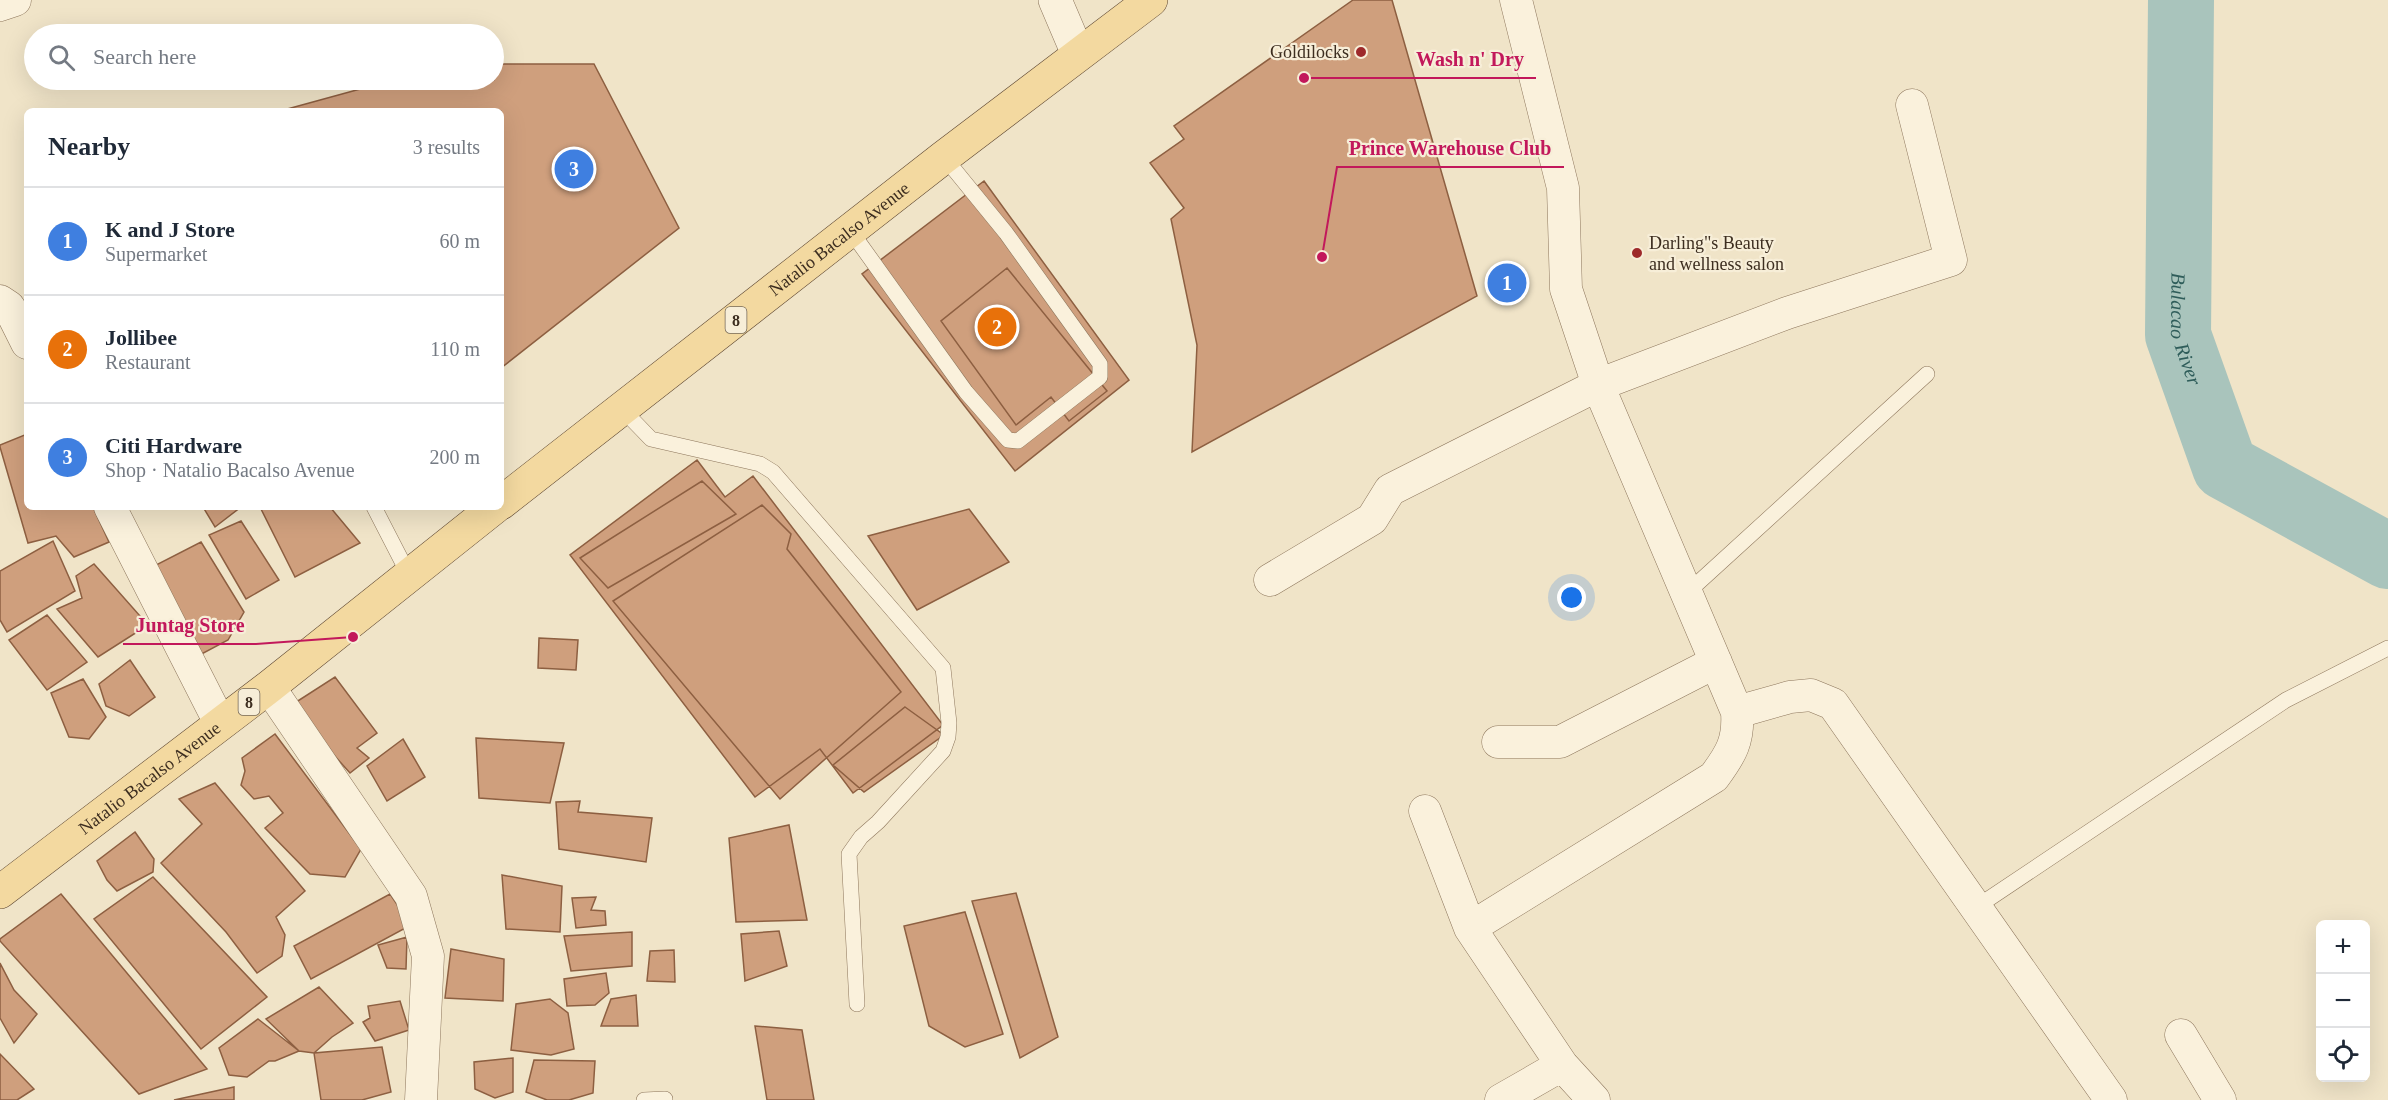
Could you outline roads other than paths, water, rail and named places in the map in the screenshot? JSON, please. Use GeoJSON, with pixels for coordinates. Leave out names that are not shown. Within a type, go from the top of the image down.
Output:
{"type":"FeatureCollection","features":[{"type":"Feature","properties":{"kind":"main road","name":"Natalio Bacalso Avenue"},"geometry":{"type":"LineString","coordinates":[[504,500],[944,157],[1151,0]]}},
{"type":"Feature","properties":{"kind":"main road","name":"Natalio Bacalso Avenue"},"geometry":{"type":"LineString","coordinates":[[0,892],[268,687],[491,510]]}},
{"type":"Feature","properties":{"kind":"street"},"geometry":{"type":"LineString","coordinates":[[0,5],[15,0]]}},
{"type":"Feature","properties":{"kind":"street"},"geometry":{"type":"LineString","coordinates":[[1055,0],[1078,54]]}},
{"type":"Feature","properties":{"kind":"street"},"geometry":{"type":"LineString","coordinates":[[1470,928],[1714,777],[1731,755],[1738,730],[1737,712],[1688,592],[1598,385],[1566,289],[1563,188],[1515,0]]}},
{"type":"Feature","properties":{"kind":"street"},"geometry":{"type":"LineString","coordinates":[[1270,579],[1372,519],[1390,490],[1598,385],[1787,313],[1951,260],[1912,105]]}},
{"type":"Feature","properties":{"kind":"street"},"geometry":{"type":"LineString","coordinates":[[0,301],[9,307],[24,337]]}},
{"type":"Feature","properties":{"kind":"street"},"geometry":{"type":"LineString","coordinates":[[112,510],[220,723]]}},
{"type":"Feature","properties":{"kind":"street"},"geometry":{"type":"LineString","coordinates":[[1498,742],[1560,742],[1716,662]]}},
{"type":"Feature","properties":{"kind":"street"},"geometry":{"type":"LineString","coordinates":[[268,687],[411,896],[428,956],[421,1100]]}},
{"type":"Feature","properties":{"kind":"street"},"geometry":{"type":"LineString","coordinates":[[1737,712],[1791,697],[1811,695],[1833,704],[2111,1100]]}},
{"type":"Feature","properties":{"kind":"street"},"geometry":{"type":"LineString","coordinates":[[1425,811],[1470,928],[1562,1065],[1594,1100]]}},
{"type":"Feature","properties":{"kind":"street"},"geometry":{"type":"LineString","coordinates":[[2181,1035],[2220,1100]]}},
{"type":"Feature","properties":{"kind":"street"},"geometry":{"type":"LineString","coordinates":[[1501,1100],[1562,1065]]}},
{"type":"Feature","properties":{"kind":"lane"},"geometry":{"type":"LineString","coordinates":[[850,230],[966,392],[1008,440],[1018,441],[1047,420],[1100,377],[1100,364],[1006,233],[944,157]]}},
{"type":"Feature","properties":{"kind":"lane"},"geometry":{"type":"LineString","coordinates":[[1688,592],[1927,374]]}},
{"type":"Feature","properties":{"kind":"lane"},"geometry":{"type":"LineString","coordinates":[[622,409],[651,439],[759,464],[773,472],[943,668],[950,723],[943,751],[879,822],[861,837],[849,854],[857,1004]]}},
{"type":"Feature","properties":{"kind":"lane"},"geometry":{"type":"LineString","coordinates":[[376,510],[409,574]]}},
{"type":"Feature","properties":{"kind":"lane"},"geometry":{"type":"LineString","coordinates":[[1975,908],[2286,700],[2388,648]]}},
{"type":"Feature","properties":{"kind":"lane"},"geometry":{"type":"LineString","coordinates":[[644,1100],[665,1099]]}},
{"type":"Feature","properties":{"kind":"waterway","name":"Bulacao River"},"geometry":{"type":"LineString","coordinates":[[2181,0],[2178,335],[2225,467],[2388,556]]}},
{"type":"Feature","properties":{"kind":"place","name":"Goldilocks"},"geometry":{"type":"Point","coordinates":[1361,52]}},
{"type":"Feature","properties":{"kind":"place","name":"Wash n' Dry"},"geometry":{"type":"Point","coordinates":[1304,78]}},
{"type":"Feature","properties":{"kind":"place","name":"Citi Hardware"},"geometry":{"type":"Point","coordinates":[574,169]}},
{"type":"Feature","properties":{"kind":"place","name":"Darling\"s Beauty and wellness salon"},"geometry":{"type":"Point","coordinates":[1637,253]}},
{"type":"Feature","properties":{"kind":"place","name":"Prince Warehouse Club"},"geometry":{"type":"Point","coordinates":[1322,257]}},
{"type":"Feature","properties":{"kind":"place","name":"K and J Store"},"geometry":{"type":"Point","coordinates":[1507,283]}},
{"type":"Feature","properties":{"kind":"place","name":"Jollibee"},"geometry":{"type":"Point","coordinates":[997,327]}},
{"type":"Feature","properties":{"kind":"place","name":"Juntag Store"},"geometry":{"type":"Point","coordinates":[353,637]}}]}
